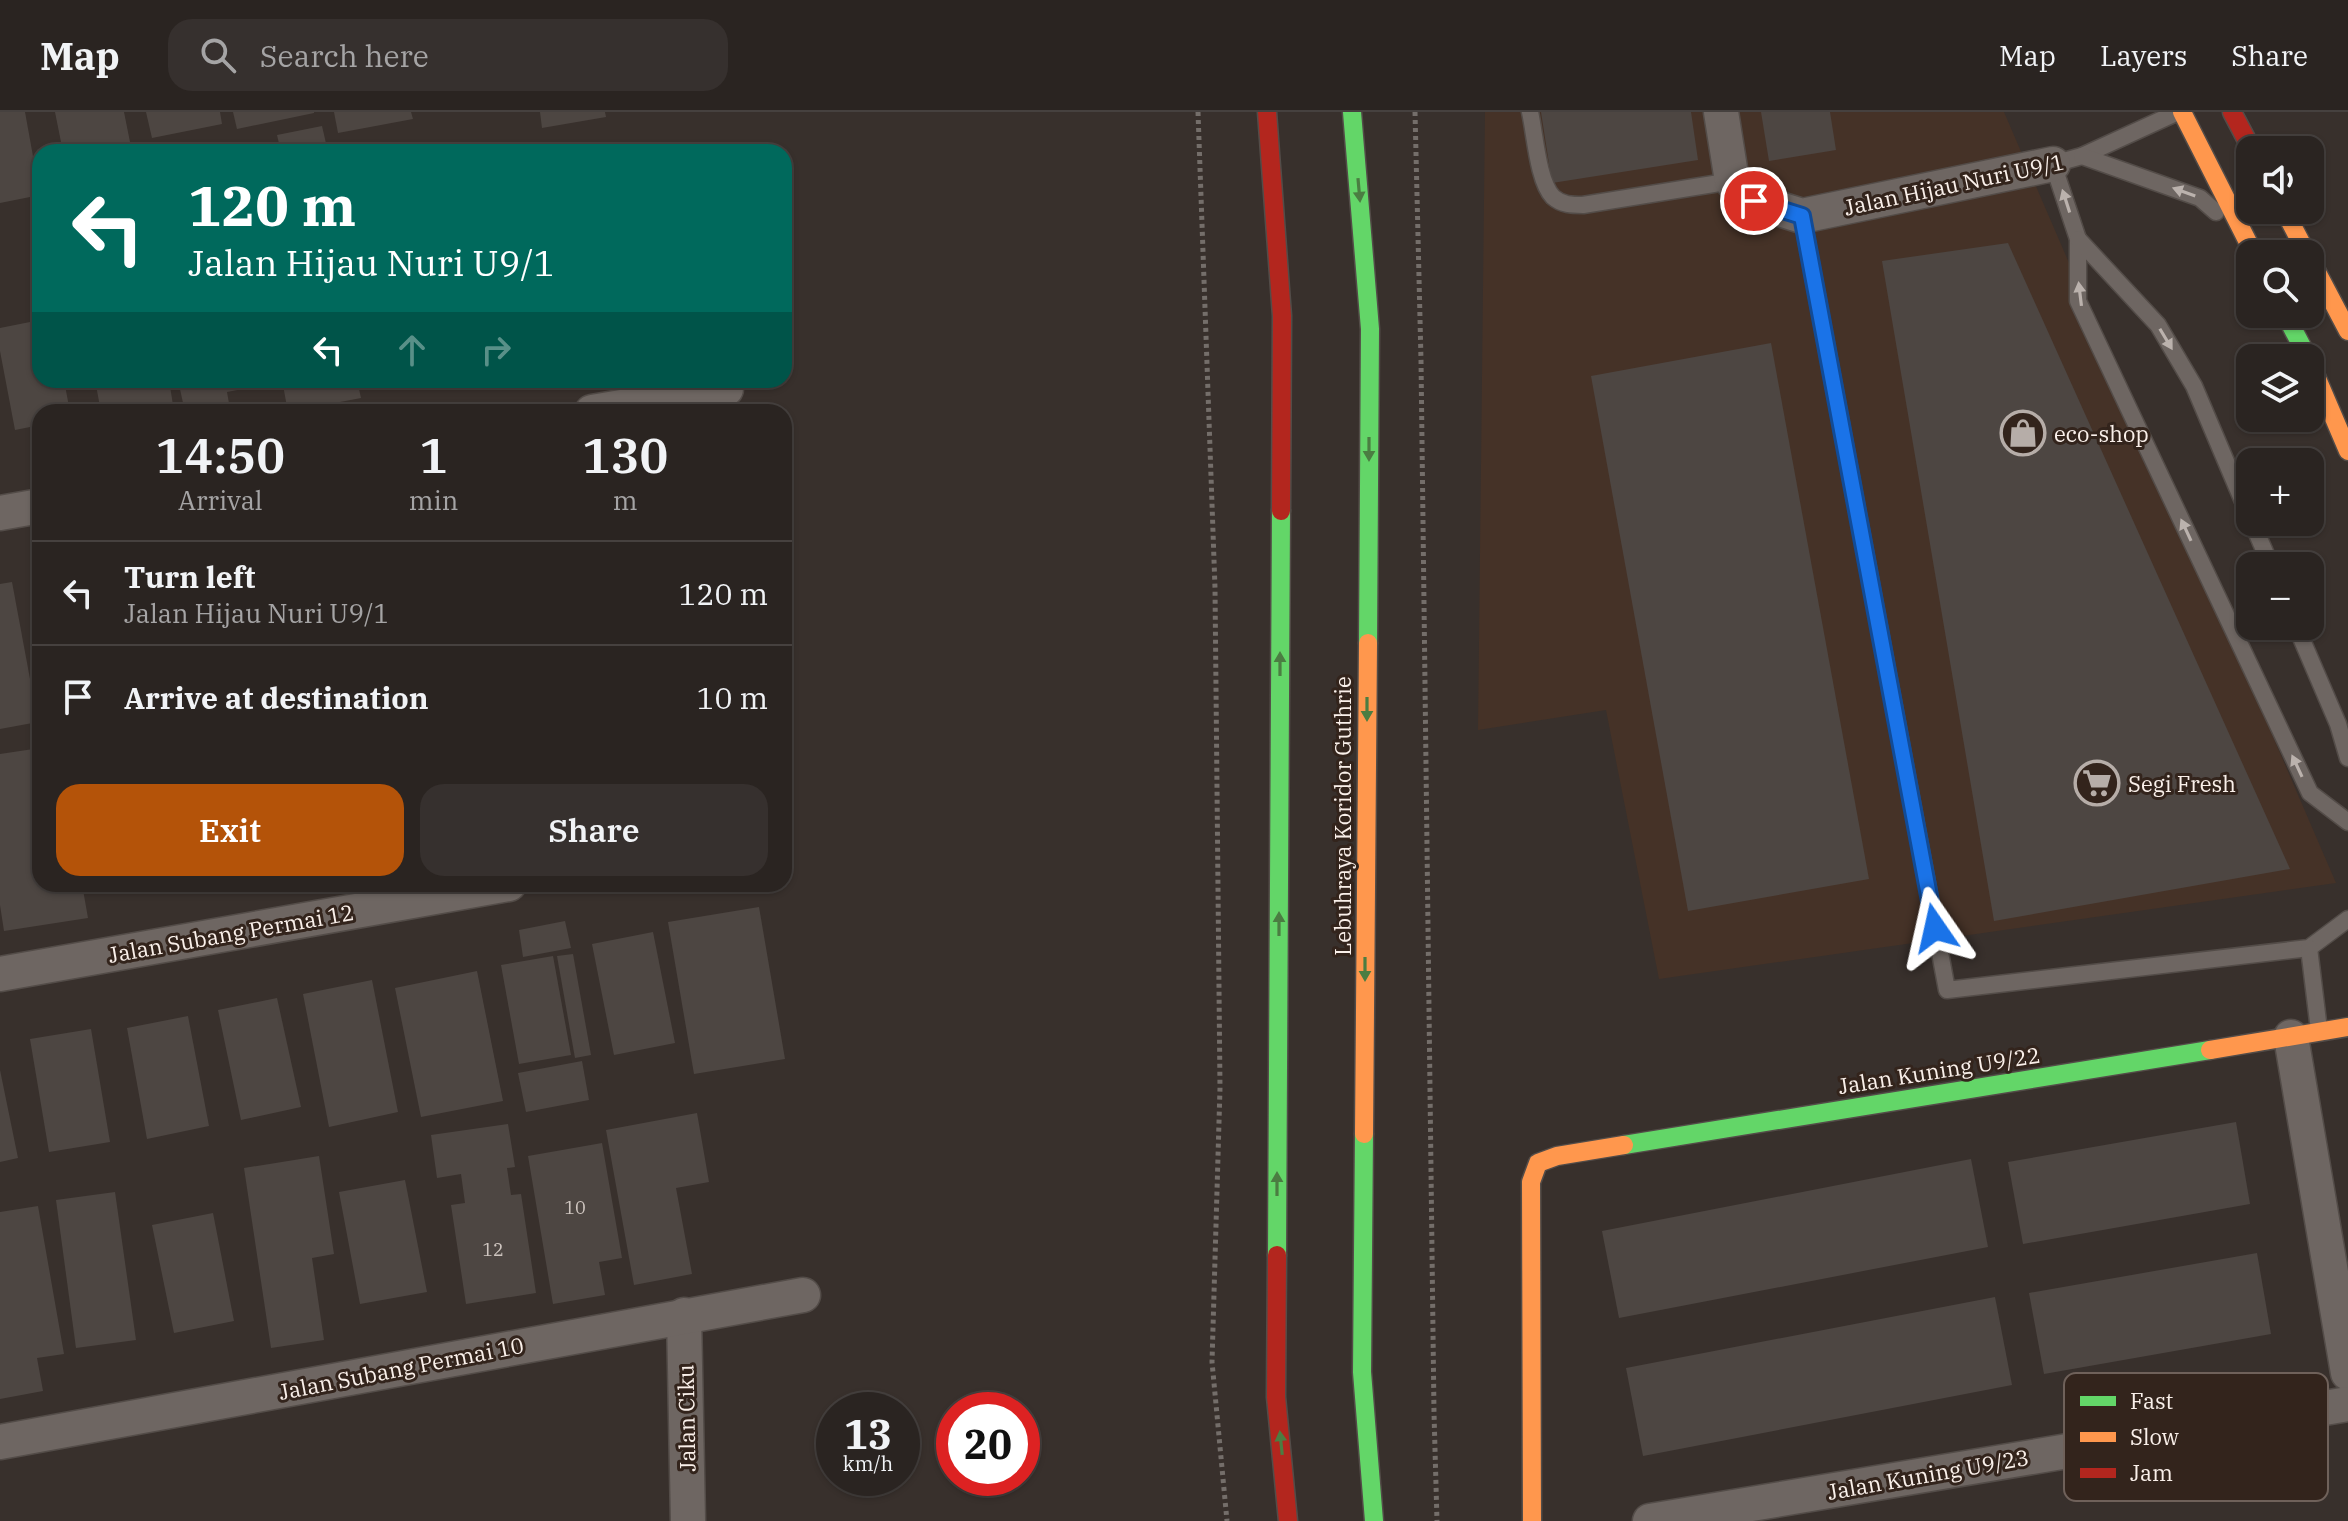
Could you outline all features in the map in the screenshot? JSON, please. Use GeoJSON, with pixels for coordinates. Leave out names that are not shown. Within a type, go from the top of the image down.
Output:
{"type":"FeatureCollection","features":[{"type":"Feature","properties":{"kind":"main road"},"geometry":{"type":"LineString","coordinates":[[1267,112],[1282,316],[1276,1397],[1288,1521]]}},
{"type":"Feature","properties":{"kind":"main road","name":"Lebuhraya Koridor Guthrie"},"geometry":{"type":"LineString","coordinates":[[1352,112],[1370,329],[1362,1372],[1374,1521]]}},
{"type":"Feature","properties":{"kind":"main road"},"geometry":{"type":"LineString","coordinates":[[2180,112],[2247,240]]}},
{"type":"Feature","properties":{"kind":"main road"},"geometry":{"type":"LineString","coordinates":[[2232,112],[2245,136]]}},
{"type":"Feature","properties":{"kind":"main road"},"geometry":{"type":"LineString","coordinates":[[2324,286],[2348,331]]}},
{"type":"Feature","properties":{"kind":"main road"},"geometry":{"type":"LineString","coordinates":[[2324,395],[2348,451]]}},
{"type":"Feature","properties":{"kind":"main road","name":"Jalan Kuning U9/22"},"geometry":{"type":"LineString","coordinates":[[1532,1521],[1531,1182],[1538,1163],[1557,1156],[2348,1027]]}},
{"type":"Feature","properties":{"kind":"street"},"geometry":{"type":"LineString","coordinates":[[1721,112],[1732,181]]}},
{"type":"Feature","properties":{"kind":"street","name":"Jalan Hijau Nuri U9/1"},"geometry":{"type":"LineString","coordinates":[[1732,181],[1754,201],[1802,216],[2068,160]]}},
{"type":"Feature","properties":{"kind":"street"},"geometry":{"type":"LineString","coordinates":[[639,404],[726,389]]}},
{"type":"Feature","properties":{"kind":"street"},"geometry":{"type":"LineString","coordinates":[[0,513],[32,507]]}},
{"type":"Feature","properties":{"kind":"street","name":"Jalan Subang Permai 12"},"geometry":{"type":"LineString","coordinates":[[0,974],[464,892]]}},
{"type":"Feature","properties":{"kind":"street"},"geometry":{"type":"LineString","coordinates":[[2305,1034],[2348,1373]]}},
{"type":"Feature","properties":{"kind":"street","name":"Jalan Subang Permai 10"},"geometry":{"type":"LineString","coordinates":[[0,1442],[803,1295]]}},
{"type":"Feature","properties":{"kind":"street","name":"Jalan Ciku"},"geometry":{"type":"LineString","coordinates":[[684,1315],[688,1521]]}},
{"type":"Feature","properties":{"kind":"street","name":"Jalan Kuning U9/23"},"geometry":{"type":"LineString","coordinates":[[2328,1407],[2348,1404]]}},
{"type":"Feature","properties":{"kind":"street","name":"Jalan Kuning U9/23"},"geometry":{"type":"LineString","coordinates":[[1650,1521],[2064,1452]]}},
{"type":"Feature","properties":{"kind":"lane"},"geometry":{"type":"LineString","coordinates":[[1530,112],[1543,178],[1551,195],[1562,203],[1583,205],[1732,181]]}},
{"type":"Feature","properties":{"kind":"lane","name":"Jalan Hijau Nuri U9/1"},"geometry":{"type":"LineString","coordinates":[[2068,160],[2180,112]]}},
{"type":"Feature","properties":{"kind":"lane"},"geometry":{"type":"LineString","coordinates":[[2244,240],[2200,198],[2068,160],[2078,239],[2078,301],[2310,793],[2348,822]]}},
{"type":"Feature","properties":{"kind":"lane"},"geometry":{"type":"LineString","coordinates":[[1802,216],[1947,990],[2309,948],[2348,919]]}},
{"type":"Feature","properties":{"kind":"lane"},"geometry":{"type":"LineString","coordinates":[[2078,239],[2158,325],[2194,386],[2236,485]]}},
{"type":"Feature","properties":{"kind":"lane"},"geometry":{"type":"LineString","coordinates":[[2302,640],[2338,724],[2348,758]]}},
{"type":"Feature","properties":{"kind":"lane"},"geometry":{"type":"LineString","coordinates":[[2305,1034],[2309,948]]}},
{"type":"Feature","properties":{"kind":"path"},"geometry":{"type":"LineString","coordinates":[[1198,112],[1215,588],[1220,1088],[1212,1362],[1227,1521]]}},
{"type":"Feature","properties":{"kind":"path"},"geometry":{"type":"LineString","coordinates":[[1415,112],[1437,1521]]}},
{"type":"Feature","properties":{"kind":"shaded area"},"geometry":{"type":"Polygon","coordinates":[[[1485,112],[2004,112],[2336,883],[1659,979],[1606,710],[1478,730],[1485,112]]]}},
{"type":"Feature","properties":{"kind":"building"},"geometry":{"type":"Polygon","coordinates":[[[0,112],[25,112],[32,151],[32,197],[0,203],[0,112]]]}},
{"type":"Feature","properties":{"kind":"building"},"geometry":{"type":"Polygon","coordinates":[[[55,112],[124,112],[130,144],[61,144],[55,112]]]}},
{"type":"Feature","properties":{"kind":"building"},"geometry":{"type":"Polygon","coordinates":[[[146,112],[220,112],[222,124],[152,138],[146,112]]]}},
{"type":"Feature","properties":{"kind":"building"},"geometry":{"type":"Polygon","coordinates":[[[233,112],[314,112],[314,113],[237,129],[233,112]]]}},
{"type":"Feature","properties":{"kind":"building"},"geometry":{"type":"Polygon","coordinates":[[[334,112],[411,112],[413,119],[338,133],[334,112]]]}},
{"type":"Feature","properties":{"kind":"building"},"geometry":{"type":"Polygon","coordinates":[[[540,112],[605,112],[606,117],[542,128],[540,112]]]}},
{"type":"Feature","properties":{"kind":"building"},"geometry":{"type":"Polygon","coordinates":[[[1541,112],[1691,112],[1698,160],[1552,183],[1541,112]]]}},
{"type":"Feature","properties":{"kind":"building"},"geometry":{"type":"Polygon","coordinates":[[[1761,112],[1830,112],[1836,150],[1769,161],[1761,112]]]}},
{"type":"Feature","properties":{"kind":"building"},"geometry":{"type":"Polygon","coordinates":[[[322,126],[326,144],[279,144],[277,135],[322,126]]]}},
{"type":"Feature","properties":{"kind":"building"},"geometry":{"type":"Polygon","coordinates":[[[2008,243],[2290,869],[1994,921],[1882,261],[2008,243]]]}},
{"type":"Feature","properties":{"kind":"building"},"geometry":{"type":"Polygon","coordinates":[[[32,322],[32,388],[66,388],[68,404],[32,404],[32,427],[15,430],[0,351],[0,328],[32,322]]]}},
{"type":"Feature","properties":{"kind":"building"},"geometry":{"type":"Polygon","coordinates":[[[1771,343],[1869,879],[1688,911],[1591,376],[1771,343]]]}},
{"type":"Feature","properties":{"kind":"building"},"geometry":{"type":"Polygon","coordinates":[[[96,388],[170,388],[173,404],[100,404],[96,388]]]}},
{"type":"Feature","properties":{"kind":"building"},"geometry":{"type":"Polygon","coordinates":[[[180,388],[248,388],[227,392],[229,404],[183,404],[180,388]]]}},
{"type":"Feature","properties":{"kind":"building"},"geometry":{"type":"Polygon","coordinates":[[[284,388],[359,388],[361,398],[330,404],[286,404],[284,388]]]}},
{"type":"Feature","properties":{"kind":"building"},"geometry":{"type":"Polygon","coordinates":[[[12,582],[32,690],[32,723],[0,729],[0,584],[12,582]]]}},
{"type":"Feature","properties":{"kind":"building"},"geometry":{"type":"Polygon","coordinates":[[[32,749],[32,892],[83,892],[88,918],[4,931],[0,905],[0,754],[32,749]]]}},
{"type":"Feature","properties":{"kind":"building"},"geometry":{"type":"Polygon","coordinates":[[[759,907],[785,1059],[694,1074],[668,922],[759,907]]]}},
{"type":"Feature","properties":{"kind":"building"},"geometry":{"type":"Polygon","coordinates":[[[565,921],[571,948],[523,957],[519,930],[565,921]]]}},
{"type":"Feature","properties":{"kind":"building"},"geometry":{"type":"Polygon","coordinates":[[[653,932],[675,1043],[614,1055],[592,944],[653,932]]]}},
{"type":"Feature","properties":{"kind":"building"},"geometry":{"type":"Polygon","coordinates":[[[573,954],[591,1055],[575,1058],[557,956],[573,954]]]}},
{"type":"Feature","properties":{"kind":"building"},"geometry":{"type":"Polygon","coordinates":[[[553,956],[571,1055],[519,1064],[501,965],[553,956]]]}},
{"type":"Feature","properties":{"kind":"building"},"geometry":{"type":"Polygon","coordinates":[[[477,971],[503,1101],[421,1117],[395,988],[477,971]]]}},
{"type":"Feature","properties":{"kind":"building"},"geometry":{"type":"Polygon","coordinates":[[[372,980],[398,1112],[329,1127],[303,994],[372,980]]]}},
{"type":"Feature","properties":{"kind":"building"},"geometry":{"type":"Polygon","coordinates":[[[277,998],[301,1107],[241,1120],[218,1010],[277,998]]]}},
{"type":"Feature","properties":{"kind":"building"},"geometry":{"type":"Polygon","coordinates":[[[188,1016],[209,1126],[147,1139],[127,1028],[188,1016]]]}},
{"type":"Feature","properties":{"kind":"building"},"geometry":{"type":"Polygon","coordinates":[[[91,1029],[110,1142],[49,1152],[30,1039],[91,1029]]]}},
{"type":"Feature","properties":{"kind":"building"},"geometry":{"type":"Polygon","coordinates":[[[582,1061],[589,1100],[526,1112],[518,1073],[582,1061]]]}},
{"type":"Feature","properties":{"kind":"building"},"geometry":{"type":"Polygon","coordinates":[[[0,1070],[18,1158],[0,1162],[0,1070]]]}},
{"type":"Feature","properties":{"kind":"building"},"geometry":{"type":"Polygon","coordinates":[[[697,1113],[709,1182],[676,1188],[692,1274],[634,1285],[606,1130],[697,1113]]]}},
{"type":"Feature","properties":{"kind":"building"},"geometry":{"type":"Polygon","coordinates":[[[2236,1122],[2250,1204],[2023,1244],[2008,1162],[2236,1122]]]}},
{"type":"Feature","properties":{"kind":"building"},"geometry":{"type":"Polygon","coordinates":[[[508,1124],[515,1167],[507,1168],[511,1195],[521,1194],[536,1293],[466,1304],[451,1205],[465,1203],[461,1174],[437,1178],[431,1135],[508,1124]]]}},
{"type":"Feature","properties":{"kind":"building"},"geometry":{"type":"Polygon","coordinates":[[[602,1143],[622,1258],[599,1262],[605,1295],[553,1304],[528,1156],[602,1143]]]}},
{"type":"Feature","properties":{"kind":"building"},"geometry":{"type":"Polygon","coordinates":[[[319,1156],[334,1254],[312,1258],[324,1340],[271,1348],[244,1168],[319,1156]]]}},
{"type":"Feature","properties":{"kind":"building"},"geometry":{"type":"Polygon","coordinates":[[[1971,1159],[1988,1247],[1619,1318],[1602,1231],[1971,1159]]]}},
{"type":"Feature","properties":{"kind":"building"},"geometry":{"type":"Polygon","coordinates":[[[405,1180],[427,1292],[360,1304],[339,1192],[405,1180]]]}},
{"type":"Feature","properties":{"kind":"building"},"geometry":{"type":"Polygon","coordinates":[[[115,1192],[136,1340],[76,1348],[56,1200],[115,1192]]]}},
{"type":"Feature","properties":{"kind":"building"},"geometry":{"type":"Polygon","coordinates":[[[38,1206],[64,1354],[37,1358],[43,1391],[0,1399],[0,1212],[38,1206]]]}},
{"type":"Feature","properties":{"kind":"building"},"geometry":{"type":"Polygon","coordinates":[[[213,1213],[234,1321],[174,1333],[152,1225],[213,1213]]]}},
{"type":"Feature","properties":{"kind":"building"},"geometry":{"type":"Polygon","coordinates":[[[2257,1253],[2271,1334],[2044,1374],[2029,1293],[2257,1253]]]}},
{"type":"Feature","properties":{"kind":"building"},"geometry":{"type":"Polygon","coordinates":[[[1995,1297],[2012,1385],[1643,1456],[1626,1368],[1995,1297]]]}},
{"type":"Feature","properties":{"kind":"traffic: fast"},"geometry":{"type":"LineString","coordinates":[[1352,112],[1370,329],[1368,643]]}},
{"type":"Feature","properties":{"kind":"traffic: fast"},"geometry":{"type":"LineString","coordinates":[[2292,328],[2301,344]]}},
{"type":"Feature","properties":{"kind":"traffic: fast"},"geometry":{"type":"LineString","coordinates":[[1277,1255],[1281,511]]}},
{"type":"Feature","properties":{"kind":"traffic: fast"},"geometry":{"type":"LineString","coordinates":[[1624,1145],[2210,1050]]}},
{"type":"Feature","properties":{"kind":"traffic: fast"},"geometry":{"type":"LineString","coordinates":[[1364,1134],[1362,1372],[1374,1521]]}},
{"type":"Feature","properties":{"kind":"traffic: slow"},"geometry":{"type":"LineString","coordinates":[[2182,112],[2247,240]]}},
{"type":"Feature","properties":{"kind":"traffic: slow"},"geometry":{"type":"LineString","coordinates":[[2291,224],[2300,240]]}},
{"type":"Feature","properties":{"kind":"traffic: slow"},"geometry":{"type":"LineString","coordinates":[[2324,286],[2348,331]]}},
{"type":"Feature","properties":{"kind":"traffic: slow"},"geometry":{"type":"LineString","coordinates":[[2324,395],[2348,451]]}},
{"type":"Feature","properties":{"kind":"traffic: slow"},"geometry":{"type":"LineString","coordinates":[[1364,1134],[1368,643]]}},
{"type":"Feature","properties":{"kind":"traffic: slow"},"geometry":{"type":"LineString","coordinates":[[2210,1050],[2348,1027]]}},
{"type":"Feature","properties":{"kind":"traffic: slow"},"geometry":{"type":"LineString","coordinates":[[1532,1521],[1531,1182],[1538,1163],[1557,1156],[1624,1145]]}},
{"type":"Feature","properties":{"kind":"traffic: jam"},"geometry":{"type":"LineString","coordinates":[[1267,112],[1282,316],[1281,511]]}},
{"type":"Feature","properties":{"kind":"traffic: jam"},"geometry":{"type":"LineString","coordinates":[[2232,112],[2245,136]]}},
{"type":"Feature","properties":{"kind":"traffic: jam"},"geometry":{"type":"LineString","coordinates":[[1277,1255],[1276,1397],[1288,1521]]}},
{"type":"Feature","properties":{"kind":"place","name":"eco-shop"},"geometry":{"type":"Point","coordinates":[2023,433]}},
{"type":"Feature","properties":{"kind":"place","name":"Segi Fresh"},"geometry":{"type":"Point","coordinates":[2097,783]}},
{"type":"Feature","properties":{"kind":"route"},"geometry":{"type":"LineString","coordinates":[[1754,201],[1802,216],[1935,928]]}}]}
